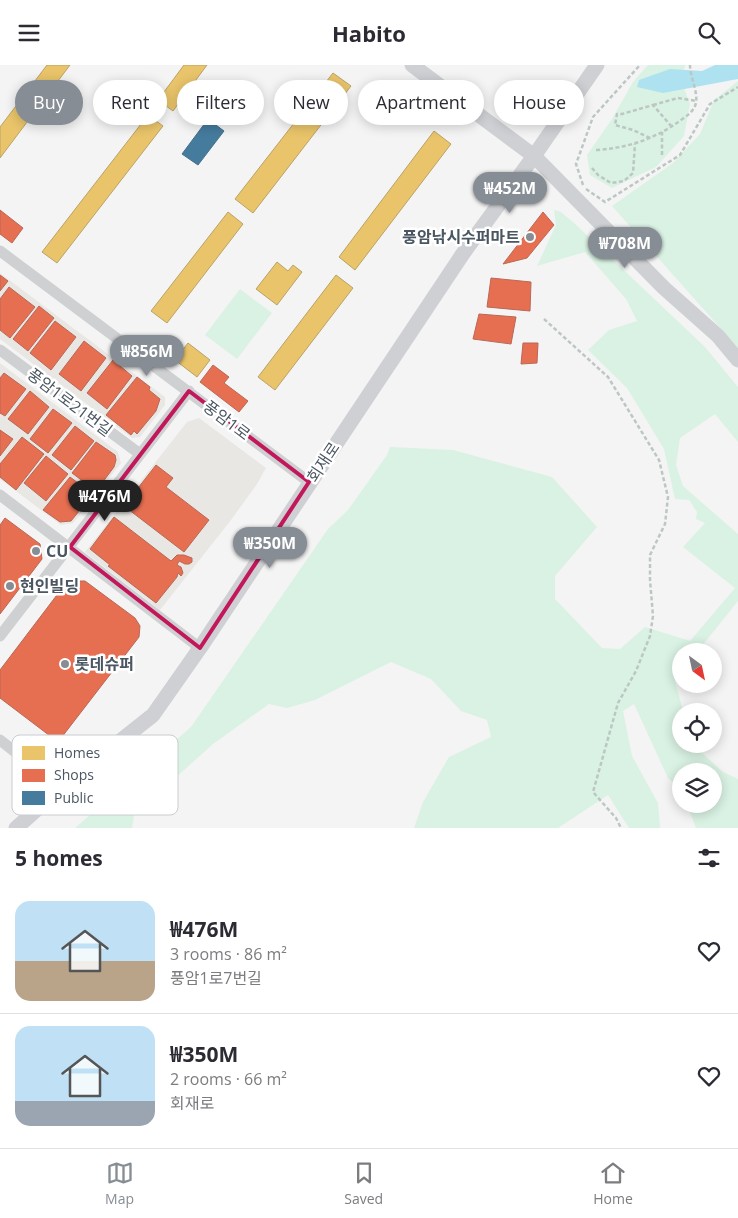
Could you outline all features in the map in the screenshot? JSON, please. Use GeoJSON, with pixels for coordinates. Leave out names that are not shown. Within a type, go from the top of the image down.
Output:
{"type":"FeatureCollection","features":[{"type":"Feature","properties":{"kind":"main road"},"geometry":{"type":"LineString","coordinates":[[412,65],[534,156],[664,288],[718,336],[738,361]]}},
{"type":"Feature","properties":{"kind":"main road","name":"회재로"},"geometry":{"type":"LineString","coordinates":[[128,735],[153,715],[200,648],[462,255],[597,65]]}},
{"type":"Feature","properties":{"kind":"main road","name":"회재로"},"geometry":{"type":"LineString","coordinates":[[16,828],[31,815]]}},
{"type":"Feature","properties":{"kind":"street","name":"풍암1로"},"geometry":{"type":"LineString","coordinates":[[0,251],[309,482]]}},
{"type":"Feature","properties":{"kind":"street","name":"풍암1로21번길"},"geometry":{"type":"LineString","coordinates":[[0,350],[140,455]]}},
{"type":"Feature","properties":{"kind":"street"},"geometry":{"type":"LineString","coordinates":[[0,636],[189,391]]}},
{"type":"Feature","properties":{"kind":"street"},"geometry":{"type":"LineString","coordinates":[[0,495],[200,648]]}},
{"type":"Feature","properties":{"kind":"street"},"geometry":{"type":"LineString","coordinates":[[0,740],[12,749]]}},
{"type":"Feature","properties":{"kind":"path"},"geometry":{"type":"LineString","coordinates":[[640,65],[593,117],[576,164],[583,186],[605,202],[680,155],[710,104],[738,87]]}},
{"type":"Feature","properties":{"kind":"path"},"geometry":{"type":"LineString","coordinates":[[596,150],[615,149],[650,138],[672,127],[693,111],[697,101],[690,66]]}},
{"type":"Feature","properties":{"kind":"path"},"geometry":{"type":"LineString","coordinates":[[650,138],[633,130],[614,125],[617,113],[622,114],[678,98],[697,101]]}},
{"type":"Feature","properties":{"kind":"path"},"geometry":{"type":"LineString","coordinates":[[653,105],[672,127]]}},
{"type":"Feature","properties":{"kind":"path"},"geometry":{"type":"LineString","coordinates":[[662,132],[662,155]]}},
{"type":"Feature","properties":{"kind":"path"},"geometry":{"type":"LineString","coordinates":[[592,168],[598,175],[611,183],[624,181],[633,173],[635,144]]}},
{"type":"Feature","properties":{"kind":"path"},"geometry":{"type":"LineString","coordinates":[[544,319],[608,377],[659,460],[668,497],[665,524],[650,555],[653,616],[650,636],[636,671],[618,703],[593,792],[616,818],[621,828]]}},
{"type":"Feature","properties":{"kind":"highlighted area"},"geometry":{"type":"Polygon","coordinates":[[[189,391],[309,482],[200,648],[70,547],[189,391]]]}},
{"type":"Feature","properties":{"kind":"shaded area"},"geometry":{"type":"Polygon","coordinates":[[[0,273],[165,397],[165,405],[140,437],[132,438],[0,339],[0,273]]]}},
{"type":"Feature","properties":{"kind":"shaded area"},"geometry":{"type":"Polygon","coordinates":[[[0,363],[118,452],[121,463],[73,523],[61,525],[0,479],[0,363]]]}},
{"type":"Feature","properties":{"kind":"shaded area"},"geometry":{"type":"Polygon","coordinates":[[[199,418],[266,468],[231,520],[160,610],[85,552],[187,422],[199,418]]]}},
{"type":"Feature","properties":{"kind":"green space"},"geometry":{"type":"Polygon","coordinates":[[[648,65],[686,65],[680,77],[690,104],[684,136],[656,167],[612,188],[590,175],[587,155],[612,119],[633,82],[648,65]]]}},
{"type":"Feature","properties":{"kind":"green space"},"geometry":{"type":"Polygon","coordinates":[[[738,81],[738,348],[612,206],[673,163],[700,134],[714,100],[738,81]]]}},
{"type":"Feature","properties":{"kind":"green space"},"geometry":{"type":"Polygon","coordinates":[[[554,210],[561,212],[705,347],[738,387],[738,442],[715,414],[680,438],[676,465],[683,486],[738,534],[738,601],[704,643],[672,643],[672,693],[678,693],[681,703],[672,703],[672,753],[702,753],[713,763],[672,763],[672,782],[668,778],[634,704],[623,711],[632,756],[658,803],[660,828],[629,828],[608,795],[558,828],[414,828],[423,802],[449,757],[491,737],[487,720],[461,711],[431,679],[391,662],[315,700],[287,708],[269,704],[213,744],[178,775],[178,738],[191,727],[328,529],[348,510],[387,455],[390,447],[453,450],[552,477],[597,527],[555,576],[555,599],[602,648],[620,649],[645,627],[690,641],[735,588],[683,547],[705,523],[696,519],[697,512],[689,500],[675,499],[664,449],[627,388],[588,350],[609,330],[637,321],[626,299],[585,252],[537,266],[556,225],[554,210]]]}},
{"type":"Feature","properties":{"kind":"green space"},"geometry":{"type":"Polygon","coordinates":[[[240,289],[272,313],[237,359],[205,335],[240,289]]]}},
{"type":"Feature","properties":{"kind":"green space"},"geometry":{"type":"Polygon","coordinates":[[[722,771],[738,779],[738,828],[696,828],[690,813],[722,813],[722,771]]]}},
{"type":"Feature","properties":{"kind":"green space"},"geometry":{"type":"Polygon","coordinates":[[[90,815],[134,815],[132,828],[75,828],[90,815]]]}},
{"type":"Feature","properties":{"kind":"water"},"geometry":{"type":"Polygon","coordinates":[[[715,65],[738,65],[738,79],[663,93],[637,87],[639,80],[670,69],[702,71],[715,65]]]}},
{"type":"Feature","properties":{"kind":"building: Homes"},"geometry":{"type":"Polygon","coordinates":[[[47,65],[70,65],[59,80],[36,80],[47,65]]]}},
{"type":"Feature","properties":{"kind":"building: Homes"},"geometry":{"type":"Polygon","coordinates":[[[184,65],[207,65],[196,80],[177,80],[177,106],[173,111],[167,107],[167,88],[184,65]]]}},
{"type":"Feature","properties":{"kind":"building: Homes"},"geometry":{"type":"Polygon","coordinates":[[[333,73],[343,80],[328,80],[333,73]]]}},
{"type":"Feature","properties":{"kind":"building: Homes"},"geometry":{"type":"Polygon","coordinates":[[[15,107],[15,125],[25,125],[0,158],[0,127],[15,107]]]}},
{"type":"Feature","properties":{"kind":"building: Homes"},"geometry":{"type":"Polygon","coordinates":[[[140,125],[163,126],[57,263],[42,252],[140,125]]]}},
{"type":"Feature","properties":{"kind":"building: Homes"},"geometry":{"type":"Polygon","coordinates":[[[293,125],[321,125],[253,213],[235,199],[293,125]]]}},
{"type":"Feature","properties":{"kind":"building: Homes"},"geometry":{"type":"Polygon","coordinates":[[[434,131],[451,144],[355,270],[339,257],[434,131]]]}},
{"type":"Feature","properties":{"kind":"building: Homes"},"geometry":{"type":"Polygon","coordinates":[[[228,212],[243,224],[167,323],[151,311],[228,212]]]}},
{"type":"Feature","properties":{"kind":"building: Homes"},"geometry":{"type":"Polygon","coordinates":[[[277,262],[288,271],[293,265],[302,272],[277,305],[256,289],[277,262]]]}},
{"type":"Feature","properties":{"kind":"building: Homes"},"geometry":{"type":"Polygon","coordinates":[[[336,275],[353,288],[275,390],[258,377],[336,275]]]}},
{"type":"Feature","properties":{"kind":"building: Homes"},"geometry":{"type":"Polygon","coordinates":[[[188,343],[210,360],[197,377],[175,360],[188,343]]]}},
{"type":"Feature","properties":{"kind":"building: Shops"},"geometry":{"type":"Polygon","coordinates":[[[0,210],[23,228],[12,243],[0,234],[0,210]]]}},
{"type":"Feature","properties":{"kind":"building: Shops"},"geometry":{"type":"Polygon","coordinates":[[[543,212],[554,225],[527,258],[503,264],[543,212]]]}},
{"type":"Feature","properties":{"kind":"building: Shops"},"geometry":{"type":"Polygon","coordinates":[[[0,275],[8,281],[0,291],[0,275]]]}},
{"type":"Feature","properties":{"kind":"building: Shops"},"geometry":{"type":"Polygon","coordinates":[[[491,278],[531,282],[530,311],[487,307],[491,278]]]}},
{"type":"Feature","properties":{"kind":"building: Shops"},"geometry":{"type":"Polygon","coordinates":[[[9,287],[35,307],[10,338],[0,330],[0,299],[9,287]]]}},
{"type":"Feature","properties":{"kind":"building: Shops"},"geometry":{"type":"Polygon","coordinates":[[[39,306],[54,318],[28,351],[13,339],[39,306]]]}},
{"type":"Feature","properties":{"kind":"building: Shops"},"geometry":{"type":"Polygon","coordinates":[[[479,314],[516,317],[511,344],[473,339],[479,314]]]}},
{"type":"Feature","properties":{"kind":"building: Shops"},"geometry":{"type":"Polygon","coordinates":[[[55,321],[76,337],[51,370],[30,353],[55,321]]]}},
{"type":"Feature","properties":{"kind":"building: Shops"},"geometry":{"type":"Polygon","coordinates":[[[84,341],[106,358],[81,391],[59,374],[84,341]]]}},
{"type":"Feature","properties":{"kind":"building: Shops"},"geometry":{"type":"Polygon","coordinates":[[[523,343],[538,343],[537,363],[521,364],[523,343]]]}},
{"type":"Feature","properties":{"kind":"building: Shops"},"geometry":{"type":"Polygon","coordinates":[[[113,360],[132,376],[107,409],[87,393],[113,360]]]}},
{"type":"Feature","properties":{"kind":"building: Shops"},"geometry":{"type":"Polygon","coordinates":[[[213,365],[229,377],[224,383],[248,401],[239,412],[200,382],[213,365]]]}},
{"type":"Feature","properties":{"kind":"building: Shops"},"geometry":{"type":"Polygon","coordinates":[[[4,373],[26,389],[5,416],[0,413],[0,378],[4,373]]]}},
{"type":"Feature","properties":{"kind":"building: Shops"},"geometry":{"type":"Polygon","coordinates":[[[137,377],[150,387],[149,390],[160,399],[156,411],[137,434],[134,431],[131,435],[106,415],[137,377]]]}},
{"type":"Feature","properties":{"kind":"building: Shops"},"geometry":{"type":"Polygon","coordinates":[[[30,391],[49,407],[28,434],[8,419],[30,391]]]}},
{"type":"Feature","properties":{"kind":"building: Shops"},"geometry":{"type":"Polygon","coordinates":[[[53,409],[72,423],[48,453],[30,439],[53,409]]]}},
{"type":"Feature","properties":{"kind":"building: Shops"},"geometry":{"type":"Polygon","coordinates":[[[75,426],[94,441],[71,470],[52,455],[75,426]]]}},
{"type":"Feature","properties":{"kind":"building: Shops"},"geometry":{"type":"Polygon","coordinates":[[[0,430],[13,439],[0,456],[0,430]]]}},
{"type":"Feature","properties":{"kind":"building: Shops"},"geometry":{"type":"Polygon","coordinates":[[[22,437],[44,454],[16,490],[0,477],[0,464],[22,437]]]}},
{"type":"Feature","properties":{"kind":"building: Shops"},"geometry":{"type":"Polygon","coordinates":[[[96,442],[115,455],[116,460],[114,467],[96,491],[72,473],[96,442]]]}},
{"type":"Feature","properties":{"kind":"building: Shops"},"geometry":{"type":"Polygon","coordinates":[[[46,456],[68,474],[46,501],[24,483],[46,456]]]}},
{"type":"Feature","properties":{"kind":"building: Shops"},"geometry":{"type":"Polygon","coordinates":[[[156,465],[173,478],[166,487],[209,520],[184,552],[124,506],[156,465]]]}},
{"type":"Feature","properties":{"kind":"building: Shops"},"geometry":{"type":"Polygon","coordinates":[[[70,477],[93,494],[71,521],[60,522],[43,510],[70,477]]]}},
{"type":"Feature","properties":{"kind":"building: Shops"},"geometry":{"type":"Polygon","coordinates":[[[114,517],[171,561],[177,555],[192,558],[192,562],[189,564],[179,561],[177,565],[181,567],[183,573],[181,576],[178,573],[177,577],[156,603],[108,566],[110,565],[90,549],[114,517]]]}},
{"type":"Feature","properties":{"kind":"building: Shops","name":"현인빌딩"},"geometry":{"type":"Polygon","coordinates":[[[5,518],[40,544],[42,559],[0,614],[0,525],[5,518]]]}},
{"type":"Feature","properties":{"kind":"building: Shops"},"geometry":{"type":"Polygon","coordinates":[[[74,581],[85,581],[135,618],[140,626],[139,637],[63,735],[49,735],[0,698],[0,670],[63,587],[74,581]]]}},
{"type":"Feature","properties":{"kind":"building: Public"},"geometry":{"type":"Polygon","coordinates":[[[204,125],[216,125],[224,131],[198,165],[182,154],[204,125]]]}},
{"type":"Feature","properties":{"kind":"place","name":"풍암낚시수퍼마트"},"geometry":{"type":"Point","coordinates":[530,237]}},
{"type":"Feature","properties":{"kind":"place","name":"CU"},"geometry":{"type":"Point","coordinates":[36,551]}},
{"type":"Feature","properties":{"kind":"place","name":"현인빌딩"},"geometry":{"type":"Point","coordinates":[10,586]}},
{"type":"Feature","properties":{"kind":"place","name":"롯데슈퍼"},"geometry":{"type":"Point","coordinates":[65,664]}}]}
